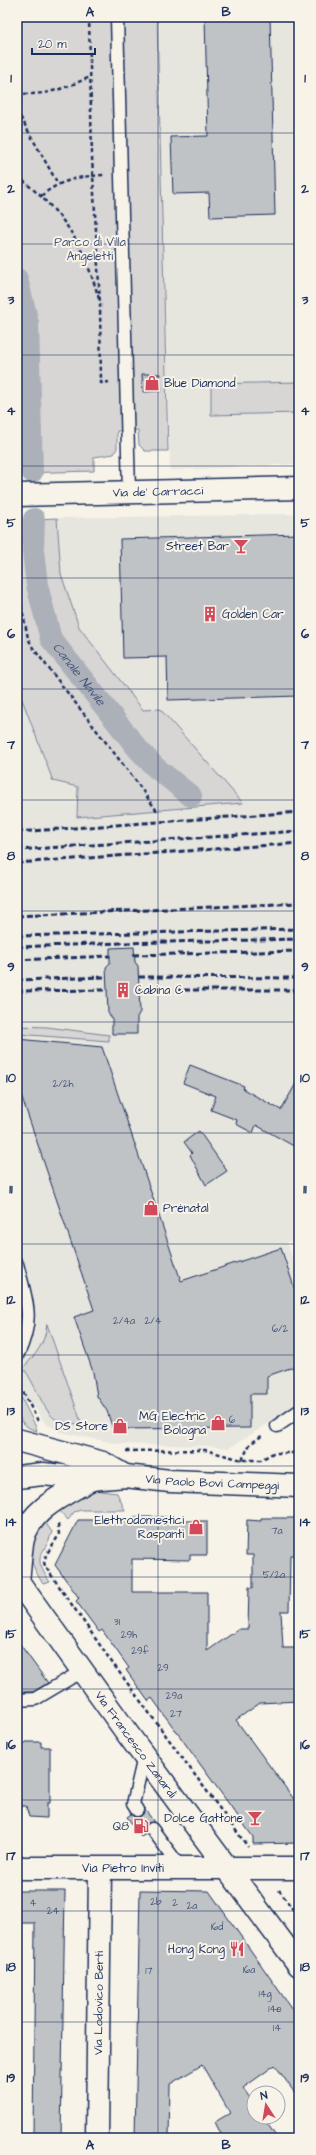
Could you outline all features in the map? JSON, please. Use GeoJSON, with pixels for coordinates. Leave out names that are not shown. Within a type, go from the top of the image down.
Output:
{"type":"FeatureCollection","features":[{"type":"Feature","properties":{"kind":"street","name":"Via de' Carracci"},"geometry":{"type":"LineString","coordinates":[[17,495],[299,488]]}},
{"type":"Feature","properties":{"kind":"street","name":"Via Paolo Bovi Campeggi"},"geometry":{"type":"LineString","coordinates":[[17,1440],[103,1463],[125,1476]]}},
{"type":"Feature","properties":{"kind":"street","name":"Via Paolo Bovi Campeggi"},"geometry":{"type":"LineString","coordinates":[[17,1477],[44,1474],[91,1479],[125,1476],[170,1480],[299,1486]]}},
{"type":"Feature","properties":{"kind":"street","name":"Via Paolo Bovi Campeggi"},"geometry":{"type":"LineString","coordinates":[[17,1581],[24,1538],[28,1525],[44,1507],[91,1479]]}},
{"type":"Feature","properties":{"kind":"street","name":"Via Francesco Zanardi"},"geometry":{"type":"LineString","coordinates":[[17,1581],[144,1757],[299,1965]]}},
{"type":"Feature","properties":{"kind":"street","name":"Via Pietro Inviti"},"geometry":{"type":"LineString","coordinates":[[17,1868],[299,1868]]}},
{"type":"Feature","properties":{"kind":"street","name":"Via Lodovico Berti"},"geometry":{"type":"LineString","coordinates":[[97,2138],[100,1869]]}},
{"type":"Feature","properties":{"kind":"lane"},"geometry":{"type":"LineString","coordinates":[[117,17],[129,492]]}},
{"type":"Feature","properties":{"kind":"lane"},"geometry":{"type":"LineString","coordinates":[[17,1264],[28,1310],[29,1325],[17,1356]]}},
{"type":"Feature","properties":{"kind":"lane"},"geometry":{"type":"LineString","coordinates":[[277,1426],[299,1410]]}},
{"type":"Feature","properties":{"kind":"lane"},"geometry":{"type":"LineString","coordinates":[[17,1700],[35,1699],[82,1671]]}},
{"type":"Feature","properties":{"kind":"lane"},"geometry":{"type":"LineString","coordinates":[[137,1810],[133,1804],[144,1757]]}},
{"type":"Feature","properties":{"kind":"lane"},"geometry":{"type":"LineString","coordinates":[[152,1829],[181,1868]]}},
{"type":"Feature","properties":{"kind":"path"},"geometry":{"type":"LineString","coordinates":[[90,17],[92,156],[100,304],[101,383],[126,382]]}},
{"type":"Feature","properties":{"kind":"path"},"geometry":{"type":"LineString","coordinates":[[17,93],[30,95],[46,94],[90,76]]}},
{"type":"Feature","properties":{"kind":"path"},"geometry":{"type":"LineString","coordinates":[[17,111],[58,184]]}},
{"type":"Feature","properties":{"kind":"path"},"geometry":{"type":"LineString","coordinates":[[41,196],[66,180],[94,176],[121,175]]}},
{"type":"Feature","properties":{"kind":"path"},"geometry":{"type":"LineString","coordinates":[[17,176],[41,196],[77,240],[90,270],[100,304]]}},
{"type":"Feature","properties":{"kind":"path"},"geometry":{"type":"LineString","coordinates":[[17,585],[28,638],[32,648],[135,780],[157,812]]}},
{"type":"Feature","properties":{"kind":"path"},"geometry":{"type":"LineString","coordinates":[[17,1380],[42,1428]]}},
{"type":"Feature","properties":{"kind":"path"},"geometry":{"type":"LineString","coordinates":[[242,1460],[250,1444],[277,1426]]}},
{"type":"Feature","properties":{"kind":"path"},"geometry":{"type":"LineString","coordinates":[[123,1451],[205,1450],[242,1460],[261,1460],[273,1453],[299,1453]]}},
{"type":"Feature","properties":{"kind":"path"},"geometry":{"type":"LineString","coordinates":[[54,1519],[60,1531],[57,1541],[44,1559],[45,1566],[110,1661],[250,1850]]}},
{"type":"Feature","properties":{"kind":"path"},"geometry":{"type":"LineString","coordinates":[[277,1888],[299,1918]]}},
{"type":"Feature","properties":{"kind":"shaded area"},"geometry":{"type":"Polygon","coordinates":[[[157,17],[299,17],[299,464],[170,470],[157,17]]]}},
{"type":"Feature","properties":{"kind":"shaded area"},"geometry":{"type":"Polygon","coordinates":[[[299,514],[299,1238],[287,1242],[299,1278],[299,1404],[229,1448],[209,1446],[120,1444],[60,1432],[45,1423],[34,1406],[17,1397],[17,686],[53,781],[143,710],[79,627],[61,574],[57,518],[299,514]]]}},
{"type":"Feature","properties":{"kind":"green space","name":"Parco di Villa Angeletti"},"geometry":{"type":"Polygon","coordinates":[[[17,17],[157,17],[168,451],[145,451],[139,445],[138,430],[117,431],[117,448],[114,454],[94,457],[94,471],[17,473],[17,17]]]}},
{"type":"Feature","properties":{"kind":"green space"},"geometry":{"type":"Polygon","coordinates":[[[299,382],[299,413],[211,415],[211,384],[299,382]]]}},
{"type":"Feature","properties":{"kind":"green space"},"geometry":{"type":"Polygon","coordinates":[[[57,518],[61,574],[79,627],[143,710],[160,709],[243,803],[77,817],[78,787],[53,781],[17,686],[17,520],[57,518]]]}},
{"type":"Feature","properties":{"kind":"green space"},"geometry":{"type":"Polygon","coordinates":[[[17,1026],[47,1027],[109,1035],[109,1041],[17,1034],[17,1026]]]}},
{"type":"Feature","properties":{"kind":"green space"},"geometry":{"type":"Polygon","coordinates":[[[47,1324],[82,1425],[60,1421],[52,1417],[23,1368],[42,1343],[47,1324]]]}},
{"type":"Feature","properties":{"kind":"green space"},"geometry":{"type":"Polygon","coordinates":[[[17,1389],[37,1431],[25,1425],[21,1420],[17,1403],[17,1389]]]}},
{"type":"Feature","properties":{"kind":"green space"},"geometry":{"type":"Polygon","coordinates":[[[94,1490],[117,1493],[125,1510],[81,1510],[74,1512],[68,1520],[57,1508],[85,1492],[94,1490]]]}},
{"type":"Feature","properties":{"kind":"green space"},"geometry":{"type":"Polygon","coordinates":[[[42,1518],[52,1532],[40,1557],[41,1566],[50,1582],[43,1584],[37,1574],[31,1558],[32,1545],[42,1518]]]}},
{"type":"Feature","properties":{"kind":"building"},"geometry":{"type":"Polygon","coordinates":[[[205,17],[270,17],[275,215],[210,217],[209,193],[173,194],[171,137],[208,136],[205,17]]]}},
{"type":"Feature","properties":{"kind":"building","name":"Blue Diamond"},"geometry":{"type":"Polygon","coordinates":[[[142,374],[160,374],[161,391],[143,392],[142,374]]]}},
{"type":"Feature","properties":{"kind":"building","name":"Golden Car"},"geometry":{"type":"Polygon","coordinates":[[[299,534],[299,696],[168,700],[167,657],[123,658],[120,539],[299,534]]]}},
{"type":"Feature","properties":{"kind":"building","name":"Cabina C"},"geometry":{"type":"Polygon","coordinates":[[[134,947],[135,962],[138,966],[140,1012],[137,1017],[137,1034],[112,1034],[112,1018],[108,1013],[106,967],[110,963],[110,948],[134,947]]]}},
{"type":"Feature","properties":{"kind":"building"},"geometry":{"type":"Polygon","coordinates":[[[17,1039],[102,1047],[181,1281],[281,1248],[299,1302],[299,1365],[267,1376],[267,1394],[250,1394],[250,1428],[113,1429],[107,1411],[97,1396],[93,1372],[74,1317],[94,1310],[17,1083],[17,1039]]]}},
{"type":"Feature","properties":{"kind":"building"},"geometry":{"type":"Polygon","coordinates":[[[190,1065],[244,1086],[243,1089],[281,1110],[299,1078],[299,1149],[256,1125],[253,1133],[236,1124],[237,1120],[211,1110],[216,1096],[183,1083],[190,1065]]]}},
{"type":"Feature","properties":{"kind":"building"},"geometry":{"type":"Polygon","coordinates":[[[199,1131],[227,1171],[206,1185],[190,1155],[192,1153],[184,1142],[199,1131]]]}},
{"type":"Feature","properties":{"kind":"building"},"geometry":{"type":"Polygon","coordinates":[[[133,1517],[167,1517],[167,1521],[207,1521],[207,1555],[190,1555],[190,1560],[132,1559],[132,1592],[207,1592],[207,1651],[239,1629],[248,1629],[249,1587],[253,1588],[253,1555],[246,1555],[247,1520],[261,1521],[261,1518],[296,1518],[296,1521],[299,1521],[299,1555],[290,1555],[289,1611],[281,1611],[283,1648],[299,1648],[299,1701],[260,1703],[236,1720],[299,1806],[299,1843],[253,1844],[253,1837],[152,1698],[148,1701],[126,1670],[129,1668],[102,1630],[99,1632],[76,1601],[79,1598],[55,1565],[78,1520],[133,1520],[133,1517]]]}},
{"type":"Feature","properties":{"kind":"building"},"geometry":{"type":"Polygon","coordinates":[[[17,1640],[48,1683],[33,1692],[17,1692],[17,1640]]]}},
{"type":"Feature","properties":{"kind":"building"},"geometry":{"type":"Polygon","coordinates":[[[26,1742],[41,1742],[41,1747],[50,1747],[50,1803],[47,1803],[47,1818],[29,1817],[26,1806],[17,1806],[17,1753],[26,1742]]]}},
{"type":"Feature","properties":{"kind":"building"},"geometry":{"type":"Polygon","coordinates":[[[144,1808],[154,1822],[147,1823],[145,1829],[146,1833],[141,1836],[127,1817],[131,1814],[134,1817],[141,1816],[144,1813],[144,1808]]]}},
{"type":"Feature","properties":{"kind":"building"},"geometry":{"type":"Polygon","coordinates":[[[140,1890],[209,1891],[299,2019],[299,2099],[275,2065],[243,2088],[246,2092],[246,2125],[268,2125],[277,2138],[223,2138],[215,2122],[230,2113],[202,2065],[170,2084],[169,2138],[135,2138],[140,1890]]]}},
{"type":"Feature","properties":{"kind":"building"},"geometry":{"type":"Polygon","coordinates":[[[17,1891],[65,1891],[61,2138],[33,2138],[35,1923],[17,1923],[17,1891]]]}},
{"type":"Feature","properties":{"kind":"waterway","name":"Canale Navile"},"geometry":{"type":"LineString","coordinates":[[17,279],[28,323],[32,472]]}},
{"type":"Feature","properties":{"kind":"waterway","name":"Canale Navile"},"geometry":{"type":"LineString","coordinates":[[34,519],[33,550],[37,585],[51,639],[138,749],[155,767],[191,796]]}},
{"type":"Feature","properties":{"kind":"railway"},"geometry":{"type":"LineString","coordinates":[[17,832],[299,812]]}},
{"type":"Feature","properties":{"kind":"railway"},"geometry":{"type":"LineString","coordinates":[[17,850],[299,831]]}},
{"type":"Feature","properties":{"kind":"railway"},"geometry":{"type":"LineString","coordinates":[[17,863],[299,843]]}},
{"type":"Feature","properties":{"kind":"railway"},"geometry":{"type":"LineString","coordinates":[[17,916],[299,903]]}},
{"type":"Feature","properties":{"kind":"railway"},"geometry":{"type":"LineString","coordinates":[[17,936],[299,929]]}},
{"type":"Feature","properties":{"kind":"railway"},"geometry":{"type":"LineString","coordinates":[[17,947],[299,939]]}},
{"type":"Feature","properties":{"kind":"railway"},"geometry":{"type":"LineString","coordinates":[[133,955],[299,951]]}},
{"type":"Feature","properties":{"kind":"railway"},"geometry":{"type":"LineString","coordinates":[[17,960],[110,956]]}},
{"type":"Feature","properties":{"kind":"railway"},"geometry":{"type":"LineString","coordinates":[[17,980],[106,977]]}},
{"type":"Feature","properties":{"kind":"railway"},"geometry":{"type":"LineString","coordinates":[[139,977],[299,978]]}},
{"type":"Feature","properties":{"kind":"railway"},"geometry":{"type":"LineString","coordinates":[[17,991],[107,990]]}},
{"type":"Feature","properties":{"kind":"railway"},"geometry":{"type":"LineString","coordinates":[[139,990],[299,990]]}},
{"type":"Feature","properties":{"kind":"place","name":"Blue Diamond"},"geometry":{"type":"Point","coordinates":[152,383]}},
{"type":"Feature","properties":{"kind":"place","name":"Street Bar"},"geometry":{"type":"Point","coordinates":[241,546]}},
{"type":"Feature","properties":{"kind":"place","name":"Golden Car"},"geometry":{"type":"Point","coordinates":[210,614]}},
{"type":"Feature","properties":{"kind":"place","name":"Cabina C"},"geometry":{"type":"Point","coordinates":[123,990]}},
{"type":"Feature","properties":{"kind":"place","name":"Prénatal"},"geometry":{"type":"Point","coordinates":[151,1208]}},
{"type":"Feature","properties":{"kind":"place","name":"MG Electric Bologna"},"geometry":{"type":"Point","coordinates":[218,1423]}},
{"type":"Feature","properties":{"kind":"place","name":"DS Store"},"geometry":{"type":"Point","coordinates":[120,1426]}},
{"type":"Feature","properties":{"kind":"place","name":"Elettrodomestici Raspanti"},"geometry":{"type":"Point","coordinates":[196,1527]}},
{"type":"Feature","properties":{"kind":"place","name":"Dolce Gattone"},"geometry":{"type":"Point","coordinates":[255,1818]}},
{"type":"Feature","properties":{"kind":"place","name":"Q8"},"geometry":{"type":"Point","coordinates":[141,1826]}},
{"type":"Feature","properties":{"kind":"place","name":"Hong Kong"},"geometry":{"type":"Point","coordinates":[237,1949]}}]}
